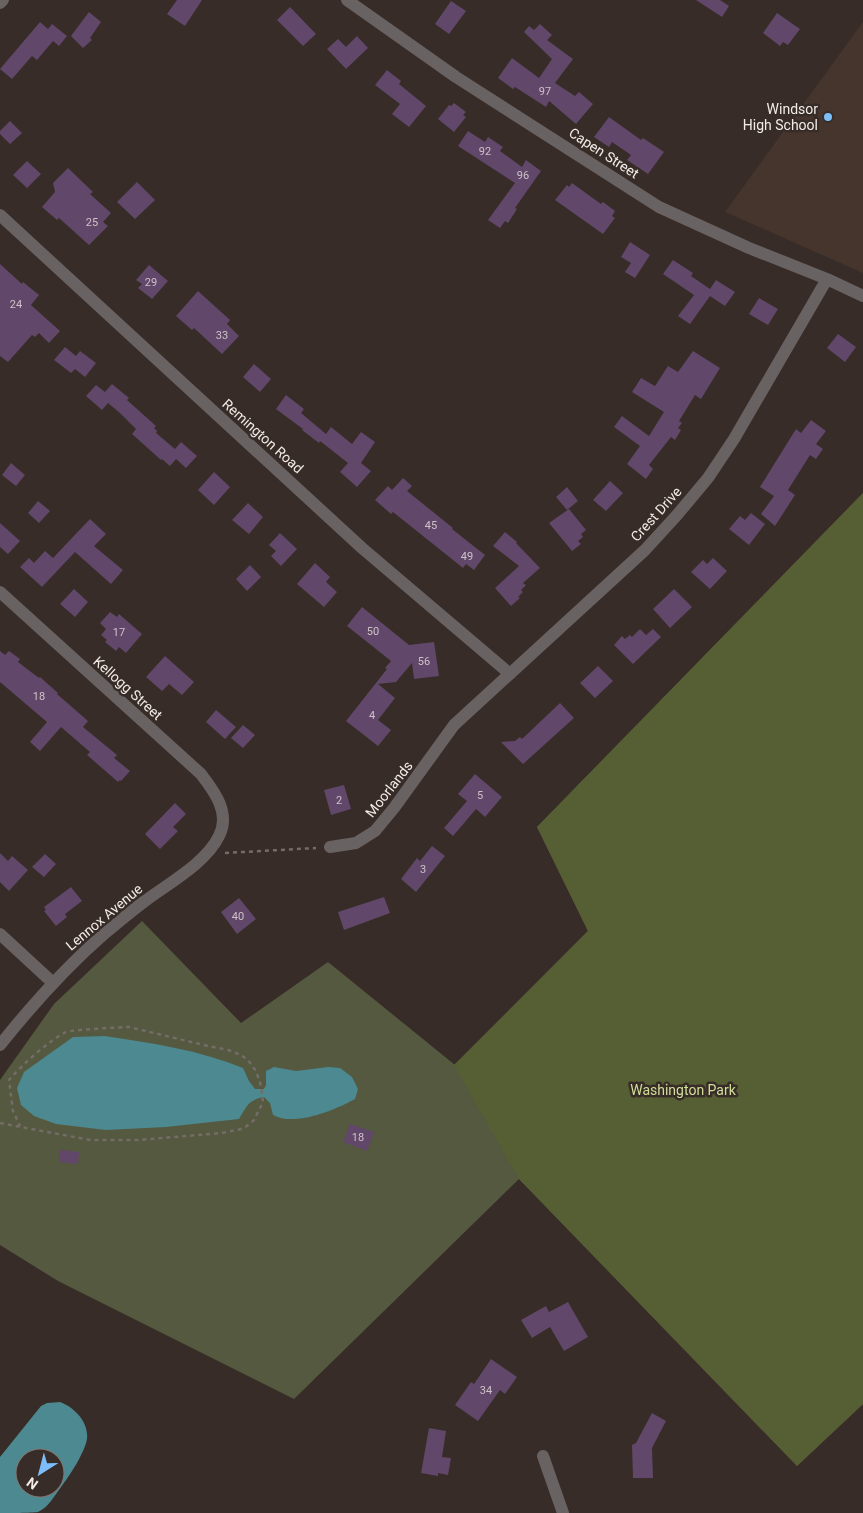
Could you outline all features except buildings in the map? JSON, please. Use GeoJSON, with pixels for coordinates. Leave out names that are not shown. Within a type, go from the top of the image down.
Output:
{"type":"FeatureCollection","features":[{"type":"Feature","properties":{"kind":"street"},"geometry":{"type":"LineString","coordinates":[[0,3],[3,0]]}},
{"type":"Feature","properties":{"kind":"street","name":"Capen Street"},"geometry":{"type":"LineString","coordinates":[[347,0],[456,77],[660,206],[749,248],[827,279],[863,296]]}},
{"type":"Feature","properties":{"kind":"street","name":"Remington Road"},"geometry":{"type":"LineString","coordinates":[[0,215],[362,548],[510,674]]}},
{"type":"Feature","properties":{"kind":"street","name":"Crest Drive"},"geometry":{"type":"LineString","coordinates":[[454,725],[645,550],[708,478],[734,439],[827,279]]}},
{"type":"Feature","properties":{"kind":"street","name":"Kellogg Street"},"geometry":{"type":"LineString","coordinates":[[0,592],[201,774],[216,794],[223,815]]}},
{"type":"Feature","properties":{"kind":"street","name":"Moorlands"},"geometry":{"type":"LineString","coordinates":[[330,847],[356,843],[375,831],[405,794],[454,725]]}},
{"type":"Feature","properties":{"kind":"street","name":"Lennox Avenue"},"geometry":{"type":"LineString","coordinates":[[0,1045],[52,982],[103,935],[144,901],[185,872],[210,851],[220,834],[223,815]]}},
{"type":"Feature","properties":{"kind":"street"},"geometry":{"type":"LineString","coordinates":[[0,934],[52,982]]}},
{"type":"Feature","properties":{"kind":"street"},"geometry":{"type":"LineString","coordinates":[[543,1456],[563,1513]]}},
{"type":"Feature","properties":{"kind":"path"},"geometry":{"type":"LineString","coordinates":[[238,853],[330,847]]}},
{"type":"Feature","properties":{"kind":"path"},"geometry":{"type":"LineString","coordinates":[[0,1123],[50,1134],[90,1140],[138,1140],[222,1133],[241,1128],[254,1120],[263,1102],[261,1086],[256,1071],[248,1060],[228,1050],[129,1027],[119,1026],[98,1030],[68,1031],[33,1056],[9,1080],[13,1111],[20,1126]]}},
{"type":"Feature","properties":{"kind":"shaded area","name":"Windsor High School"},"geometry":{"type":"Polygon","coordinates":[[[863,22],[863,273],[725,212],[863,22]]]}},
{"type":"Feature","properties":{"kind":"green space","name":"Washington Park"},"geometry":{"type":"Polygon","coordinates":[[[863,493],[863,1404],[797,1466],[519,1179],[294,1399],[58,1281],[0,1245],[0,1080],[54,1004],[142,921],[241,1023],[328,962],[455,1065],[588,931],[537,827],[863,493]]]}},
{"type":"Feature","properties":{"kind":"green space"},"geometry":{"type":"Polygon","coordinates":[[[863,493],[863,1404],[797,1466],[519,1179],[454,1065],[588,931],[537,827],[863,493]]]}},
{"type":"Feature","properties":{"kind":"water"},"geometry":{"type":"Polygon","coordinates":[[[105,1036],[175,1048],[209,1056],[243,1068],[255,1089],[264,1089],[266,1085],[266,1071],[274,1067],[296,1071],[328,1067],[340,1068],[352,1077],[358,1089],[355,1099],[337,1108],[303,1118],[282,1118],[273,1115],[270,1103],[264,1097],[251,1102],[239,1119],[166,1127],[106,1130],[56,1124],[34,1116],[21,1105],[17,1088],[24,1072],[73,1037],[105,1036]]]}},
{"type":"Feature","properties":{"kind":"water"},"geometry":{"type":"Polygon","coordinates":[[[60,1402],[70,1407],[80,1416],[87,1433],[83,1451],[65,1482],[65,1448],[15,1448],[15,1498],[53,1498],[45,1508],[38,1512],[0,1513],[0,1457],[41,1406],[47,1403],[60,1402]]]}},
{"type":"Feature","properties":{"kind":"place","name":"Windsor High School"},"geometry":{"type":"Point","coordinates":[828,117]}}]}
